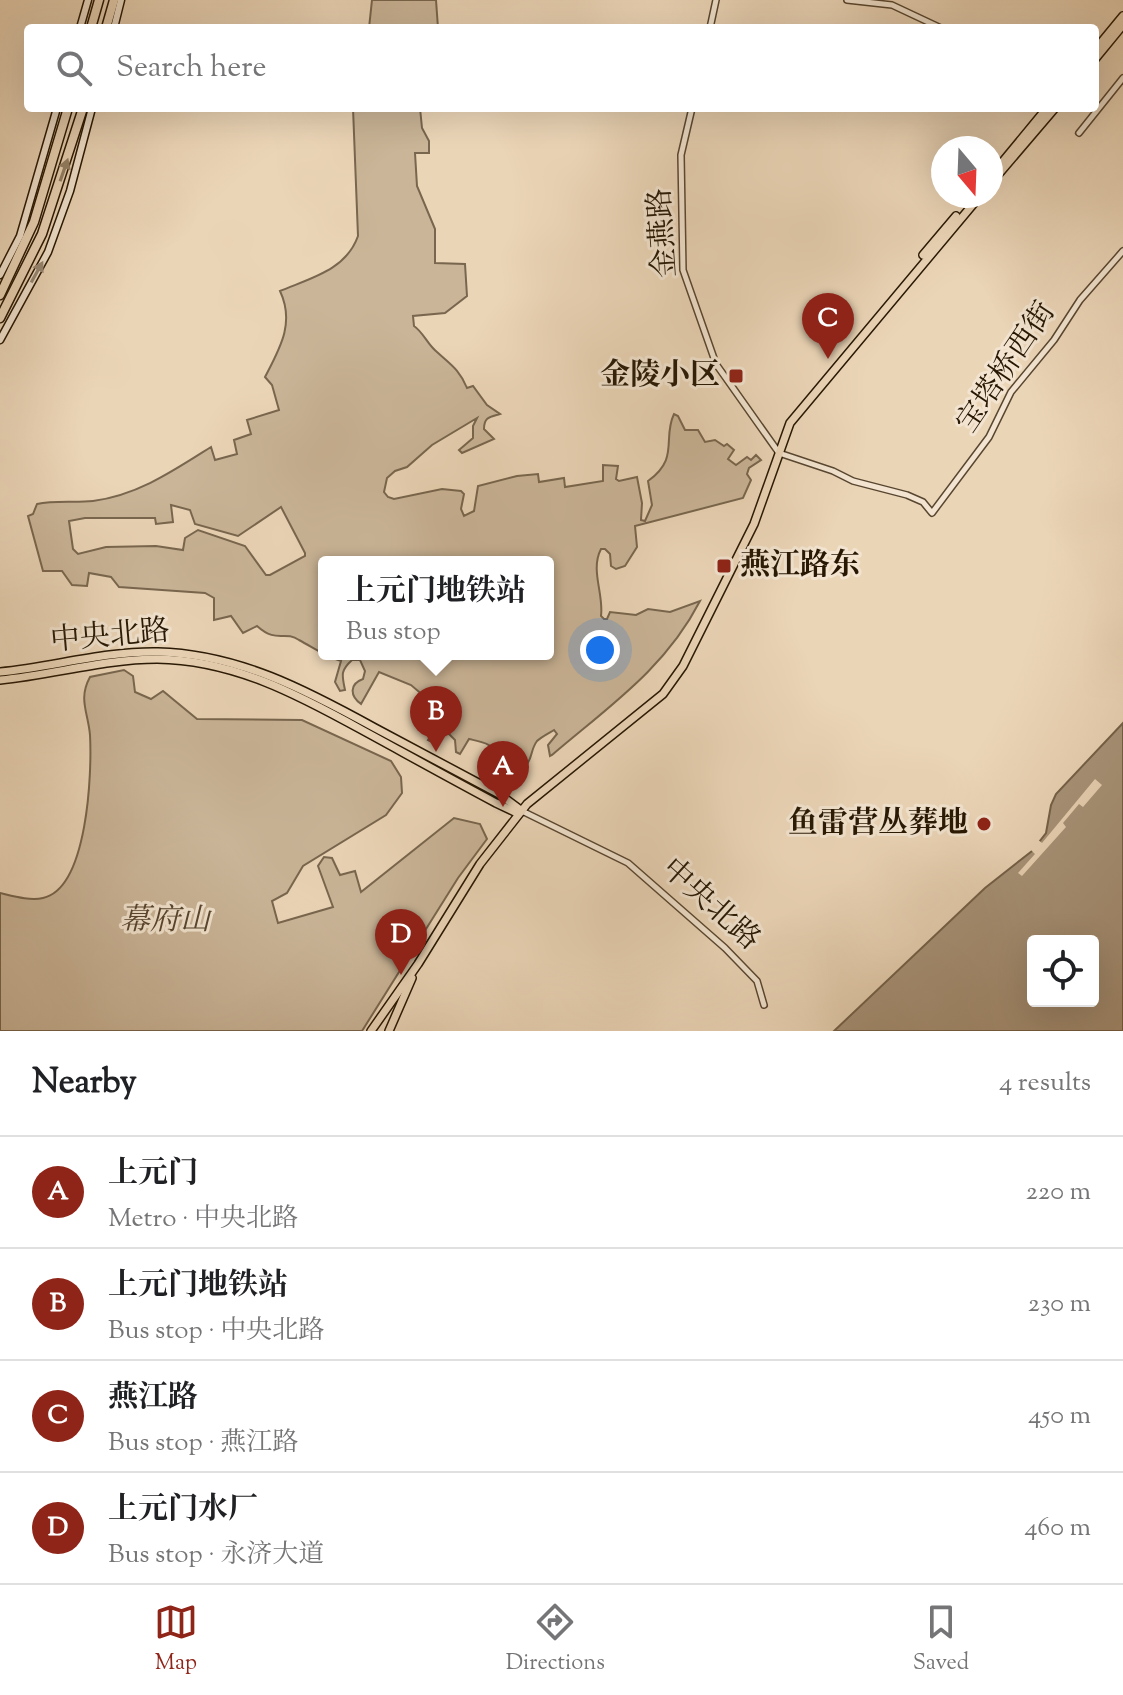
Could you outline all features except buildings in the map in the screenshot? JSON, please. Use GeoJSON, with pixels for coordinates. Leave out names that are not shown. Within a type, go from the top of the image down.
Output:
{"type":"FeatureCollection","features":[{"type":"Feature","properties":{"kind":"highway"},"geometry":{"type":"LineString","coordinates":[[92,24],[99,0]]}},
{"type":"Feature","properties":{"kind":"highway"},"geometry":{"type":"LineString","coordinates":[[107,24],[114,0]]}},
{"type":"Feature","properties":{"kind":"highway"},"geometry":{"type":"LineString","coordinates":[[0,295],[34,222],[67,112]]}},
{"type":"Feature","properties":{"kind":"highway"},"geometry":{"type":"LineString","coordinates":[[0,318],[42,234],[82,112]]}},
{"type":"Feature","properties":{"kind":"main road"},"geometry":{"type":"LineString","coordinates":[[81,24],[88,0]]}},
{"type":"Feature","properties":{"kind":"main road"},"geometry":{"type":"LineString","coordinates":[[115,24],[121,0]]}},
{"type":"Feature","properties":{"kind":"main road"},"geometry":{"type":"LineString","coordinates":[[1099,45],[1123,16]]}},
{"type":"Feature","properties":{"kind":"main road"},"geometry":{"type":"LineString","coordinates":[[1099,54],[1122,28]]}},
{"type":"Feature","properties":{"kind":"main road"},"geometry":{"type":"LineString","coordinates":[[0,275],[20,236],[56,112]]}},
{"type":"Feature","properties":{"kind":"main road"},"geometry":{"type":"LineString","coordinates":[[0,340],[48,252],[70,191],[91,112]]}},
{"type":"Feature","properties":{"kind":"main road"},"geometry":{"type":"LineString","coordinates":[[1003,162],[1048,112]]}},
{"type":"Feature","properties":{"kind":"main road"},"geometry":{"type":"LineString","coordinates":[[1003,168],[1049,112]]}},
{"type":"Feature","properties":{"kind":"main road"},"geometry":{"type":"LineString","coordinates":[[371,1031],[519,810],[663,694],[670,685],[683,666],[754,524],[787,421],[963,208]]}},
{"type":"Feature","properties":{"kind":"main road"},"geometry":{"type":"LineString","coordinates":[[778,451],[790,423],[970,208]]}},
{"type":"Feature","properties":{"kind":"main road","name":"中央北路"},"geometry":{"type":"LineString","coordinates":[[0,672],[155,652],[199,656],[248,667],[315,695],[519,810]]}},
{"type":"Feature","properties":{"kind":"main road","name":"中央北路"},"geometry":{"type":"LineString","coordinates":[[0,680],[121,660],[155,659],[198,663],[246,674],[312,702],[519,810]]}},
{"type":"Feature","properties":{"kind":"main road"},"geometry":{"type":"LineString","coordinates":[[389,1031],[418,964]]}},
{"type":"Feature","properties":{"kind":"street"},"geometry":{"type":"LineString","coordinates":[[711,24],[716,0]]}},
{"type":"Feature","properties":{"kind":"street"},"geometry":{"type":"LineString","coordinates":[[847,0],[892,5],[932,24]]}},
{"type":"Feature","properties":{"kind":"street"},"geometry":{"type":"LineString","coordinates":[[1099,108],[1123,78]]}},
{"type":"Feature","properties":{"kind":"street","name":"金燕路"},"geometry":{"type":"LineString","coordinates":[[691,112],[681,155],[683,270],[716,364],[778,451]]}},
{"type":"Feature","properties":{"kind":"street"},"geometry":{"type":"LineString","coordinates":[[1079,133],[1096,112]]}},
{"type":"Feature","properties":{"kind":"street","name":"宝塔桥西街"},"geometry":{"type":"LineString","coordinates":[[778,451],[853,481],[907,495],[923,502],[932,513],[989,437],[1011,392],[1054,340],[1080,300],[1123,251]]}},
{"type":"Feature","properties":{"kind":"street","name":"中央北路"},"geometry":{"type":"LineString","coordinates":[[519,810],[628,863],[725,948],[757,981],[764,1005]]}},
{"type":"Feature","properties":{"kind":"green space"},"geometry":{"type":"Polygon","coordinates":[[[372,0],[436,0],[438,24],[369,24],[372,0]]]}},
{"type":"Feature","properties":{"kind":"green space"},"geometry":{"type":"Polygon","coordinates":[[[353,112],[420,112],[422,128],[429,141],[429,153],[415,153],[417,186],[435,229],[435,263],[465,264],[467,296],[445,313],[413,316],[414,326],[458,372],[467,388],[473,386],[487,405],[500,414],[488,418],[484,425],[494,439],[462,453],[459,450],[473,438],[477,418],[432,445],[407,467],[395,471],[387,478],[384,492],[388,497],[394,499],[442,489],[461,491],[464,494],[461,509],[464,516],[474,511],[478,486],[538,474],[539,482],[564,478],[565,487],[603,481],[603,465],[618,466],[616,479],[619,481],[637,477],[642,503],[641,520],[645,521],[652,505],[648,481],[664,464],[674,414],[685,430],[698,430],[705,442],[715,440],[724,446],[727,444],[734,450],[728,459],[736,465],[756,455],[761,460],[749,468],[747,474],[751,480],[743,498],[635,526],[637,547],[625,566],[616,569],[611,566],[610,554],[601,549],[597,574],[601,616],[604,619],[610,612],[636,615],[648,609],[670,612],[700,601],[670,647],[634,686],[552,755],[548,745],[557,734],[554,730],[541,738],[528,762],[521,768],[514,770],[504,765],[495,775],[485,774],[493,768],[498,758],[494,749],[487,744],[469,739],[460,754],[456,752],[455,740],[449,734],[440,734],[434,743],[428,740],[444,713],[411,685],[379,672],[361,704],[355,697],[353,687],[363,679],[365,671],[360,660],[554,660],[554,556],[318,556],[318,651],[294,637],[275,636],[257,626],[243,633],[231,616],[214,620],[214,598],[205,593],[119,587],[111,577],[89,573],[87,586],[72,585],[62,571],[43,571],[28,516],[33,514],[37,504],[93,501],[125,493],[155,481],[211,447],[215,460],[237,454],[234,440],[251,434],[247,420],[279,410],[272,385],[265,377],[286,325],[280,291],[326,271],[352,248],[358,236],[353,112]],[[171,505],[173,522],[156,524],[155,518],[85,518],[69,521],[73,549],[78,554],[106,547],[156,546],[183,550],[185,538],[198,530],[245,546],[266,575],[305,556],[281,507],[238,536],[195,524],[190,510],[171,505]]]}},
{"type":"Feature","properties":{"kind":"green space"},"geometry":{"type":"Polygon","coordinates":[[[339,660],[352,660],[344,670],[345,690],[340,691],[335,682],[341,661],[339,660]]]}},
{"type":"Feature","properties":{"kind":"green space","name":"幕府山"},"geometry":{"type":"Polygon","coordinates":[[[124,670],[133,676],[135,692],[151,699],[163,691],[197,719],[302,720],[391,761],[401,777],[402,793],[386,815],[303,866],[287,893],[272,901],[278,923],[333,907],[318,866],[324,857],[332,858],[340,875],[355,871],[361,892],[454,818],[480,824],[487,839],[458,878],[362,1031],[0,1031],[0,893],[27,899],[43,898],[58,890],[70,874],[78,852],[88,800],[90,735],[84,699],[86,685],[90,677],[124,670]]]}},
{"type":"Feature","properties":{"kind":"shaded area"},"geometry":{"type":"Polygon","coordinates":[[[1123,723],[1123,1031],[834,1031],[985,888],[1032,851],[1046,833],[1056,794],[1123,723]]]}},
{"type":"Feature","properties":{"kind":"pier"},"geometry":{"type":"Polygon","coordinates":[[[1095,779],[1102,785],[1083,807],[1079,804],[1063,823],[1066,827],[1022,876],[1018,873],[1035,854],[1029,848],[1037,839],[1042,843],[1095,779]]]}},
{"type":"Feature","properties":{"kind":"place","name":"燕江路"},"geometry":{"type":"Point","coordinates":[828,359]}},
{"type":"Feature","properties":{"kind":"place","name":"金陵小区"},"geometry":{"type":"Point","coordinates":[736,376]}},
{"type":"Feature","properties":{"kind":"place","name":"燕江路东"},"geometry":{"type":"Point","coordinates":[724,566]}},
{"type":"Feature","properties":{"kind":"place","name":"上元门地铁站"},"geometry":{"type":"Point","coordinates":[436,752]}},
{"type":"Feature","properties":{"kind":"place","name":"上元门"},"geometry":{"type":"Point","coordinates":[503,807]}},
{"type":"Feature","properties":{"kind":"place","name":"鱼雷营丛葬地"},"geometry":{"type":"Point","coordinates":[984,824]}},
{"type":"Feature","properties":{"kind":"place","name":"上元门水厂"},"geometry":{"type":"Point","coordinates":[401,975]}}]}
